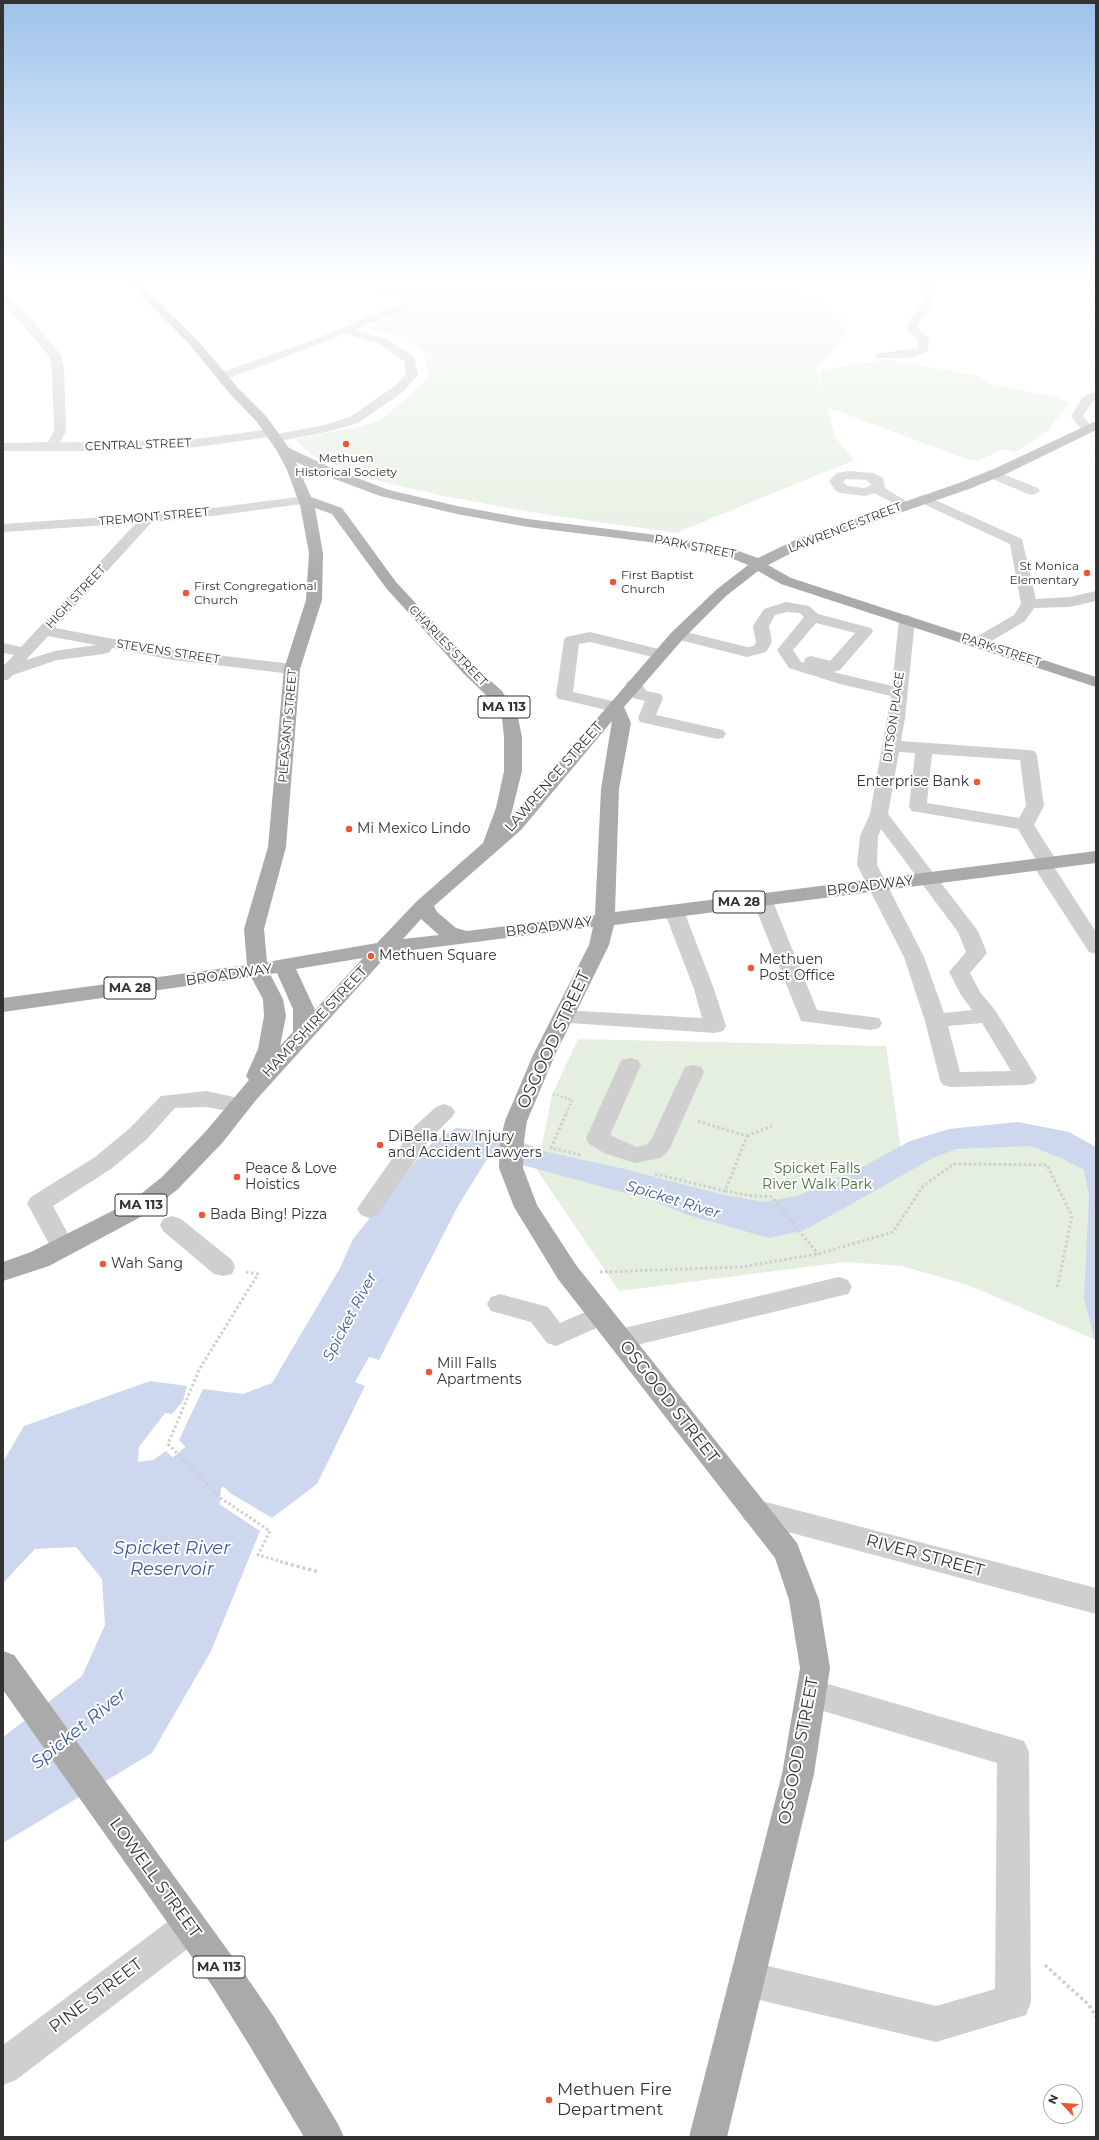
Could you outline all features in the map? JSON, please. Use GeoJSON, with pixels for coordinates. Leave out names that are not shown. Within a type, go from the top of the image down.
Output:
{"type":"FeatureCollection","features":[{"type":"Feature","properties":{"kind":"main road","name":"PLEASANT STREET"},"geometry":{"type":"LineString","coordinates":[[227,380],[262,419],[284,451],[294,470],[305,500],[316,553],[314,600],[292,669],[277,847],[254,929],[258,971]]}},
{"type":"Feature","properties":{"kind":"main road","name":"LAWRENCE STREET"},"geometry":{"type":"LineString","coordinates":[[633,686],[678,634],[721,593],[758,564],[802,542],[993,474],[1092,427]]}},
{"type":"Feature","properties":{"kind":"main road","name":"PARK STREET"},"geometry":{"type":"LineString","coordinates":[[284,451],[329,472],[385,493],[457,510],[528,523],[701,546],[730,552],[758,564],[775,576],[786,581],[1096,682]]}},
{"type":"Feature","properties":{"kind":"main road","name":"CHARLES STREET"},"geometry":{"type":"LineString","coordinates":[[305,500],[337,511],[391,585],[470,671],[496,695],[510,718],[513,736],[513,771],[505,808],[491,845],[424,905],[383,948]]}},
{"type":"Feature","properties":{"kind":"main road"},"geometry":{"type":"LineString","coordinates":[[615,707],[633,686]]}},
{"type":"Feature","properties":{"kind":"main road","name":"LAWRENCE STREET"},"geometry":{"type":"LineString","coordinates":[[491,845],[514,826],[615,707]]}},
{"type":"Feature","properties":{"kind":"main road","name":"OSGOOD STREET"},"geometry":{"type":"LineString","coordinates":[[615,707],[622,723],[610,788],[605,920],[596,952],[563,1017],[530,1087],[516,1121],[512,1141],[511,1168],[526,1207],[567,1272],[787,1552],[804,1600],[815,1668],[798,1774],[708,2137]]}},
{"type":"Feature","properties":{"kind":"main road","name":"BROADWAY"},"geometry":{"type":"LineString","coordinates":[[3,1005],[258,971],[383,948],[1096,857]]}},
{"type":"Feature","properties":{"kind":"main road"},"geometry":{"type":"LineString","coordinates":[[424,905],[428,915],[449,933],[467,937]]}},
{"type":"Feature","properties":{"kind":"main road","name":"HAMPSHIRE STREET"},"geometry":{"type":"LineString","coordinates":[[3,1272],[40,1259],[140,1207],[170,1183],[215,1136],[244,1100],[383,948]]}},
{"type":"Feature","properties":{"kind":"main road"},"geometry":{"type":"LineString","coordinates":[[285,966],[304,1009],[304,1033]]}},
{"type":"Feature","properties":{"kind":"main road","name":"HAMPSHIRE STREET"},"geometry":{"type":"LineString","coordinates":[[244,1100],[269,1049],[275,1016],[273,999],[258,971]]}},
{"type":"Feature","properties":{"kind":"main road","name":"LOWELL STREET"},"geometry":{"type":"LineString","coordinates":[[3,1665],[190,1926],[261,2030],[325,2137]]}},
{"type":"Feature","properties":{"kind":"street"},"geometry":{"type":"LineString","coordinates":[[52,446],[60,431],[58,380]]}},
{"type":"Feature","properties":{"kind":"street","name":"CENTRAL STREET"},"geometry":{"type":"LineString","coordinates":[[3,448],[52,446],[104,447],[196,443],[273,436],[327,428],[354,420],[399,389],[407,380]]}},
{"type":"Feature","properties":{"kind":"street"},"geometry":{"type":"LineString","coordinates":[[1092,427],[1077,416],[1087,400],[1096,395]]}},
{"type":"Feature","properties":{"kind":"street"},"geometry":{"type":"LineString","coordinates":[[993,474],[1034,491]]}},
{"type":"Feature","properties":{"kind":"street"},"geometry":{"type":"LineString","coordinates":[[876,489],[905,505]]}},
{"type":"Feature","properties":{"kind":"street"},"geometry":{"type":"LineString","coordinates":[[924,499],[1016,542],[1024,572],[1029,604],[1020,618],[977,643]]}},
{"type":"Feature","properties":{"kind":"street","name":"TREMONT STREET"},"geometry":{"type":"LineString","coordinates":[[3,528],[190,516],[305,500]]}},
{"type":"Feature","properties":{"kind":"street","name":"HIGH STREET"},"geometry":{"type":"LineString","coordinates":[[6,674],[44,631],[134,541],[148,518]]}},
{"type":"Feature","properties":{"kind":"street"},"geometry":{"type":"LineString","coordinates":[[1029,604],[1070,602],[1096,596]]}},
{"type":"Feature","properties":{"kind":"street"},"geometry":{"type":"LineString","coordinates":[[678,634],[747,652],[760,649],[764,642],[761,626],[769,612],[786,607],[804,609],[813,617],[865,631],[834,667],[789,656]]}},
{"type":"Feature","properties":{"kind":"street"},"geometry":{"type":"LineString","coordinates":[[813,617],[785,650],[795,665],[846,680],[899,693]]}},
{"type":"Feature","properties":{"kind":"street","name":"DITSON PLACE"},"geometry":{"type":"LineString","coordinates":[[907,620],[892,746],[879,814],[869,836],[867,865],[914,957],[936,1021],[950,1080],[1026,1078],[988,1015]]}},
{"type":"Feature","properties":{"kind":"street","name":"STEVENS STREET"},"geometry":{"type":"LineString","coordinates":[[44,631],[94,635],[126,646],[186,657],[292,669]]}},
{"type":"Feature","properties":{"kind":"street"},"geometry":{"type":"LineString","coordinates":[[3,648],[28,649],[94,635]]}},
{"type":"Feature","properties":{"kind":"street"},"geometry":{"type":"LineString","coordinates":[[615,707],[564,695],[572,640],[590,637],[661,654]]}},
{"type":"Feature","properties":{"kind":"street"},"geometry":{"type":"LineString","coordinates":[[6,674],[55,656],[87,650],[126,646]]}},
{"type":"Feature","properties":{"kind":"street"},"geometry":{"type":"LineString","coordinates":[[633,686],[639,694],[655,698],[646,718],[717,734]]}},
{"type":"Feature","properties":{"kind":"street"},"geometry":{"type":"LineString","coordinates":[[892,746],[1028,755],[1035,806],[1025,825]]}},
{"type":"Feature","properties":{"kind":"street"},"geometry":{"type":"LineString","coordinates":[[924,749],[918,807],[1025,825]]}},
{"type":"Feature","properties":{"kind":"street"},"geometry":{"type":"LineString","coordinates":[[879,814],[968,931],[977,953],[959,972],[971,995],[988,1015]]}},
{"type":"Feature","properties":{"kind":"street"},"geometry":{"type":"LineString","coordinates":[[1025,825],[1045,863],[1096,948]]}},
{"type":"Feature","properties":{"kind":"street"},"geometry":{"type":"LineString","coordinates":[[762,899],[809,1016],[870,1023]]}},
{"type":"Feature","properties":{"kind":"street"},"geometry":{"type":"LineString","coordinates":[[563,1017],[715,1026],[704,989],[674,911]]}},
{"type":"Feature","properties":{"kind":"street"},"geometry":{"type":"LineString","coordinates":[[936,1021],[988,1015]]}},
{"type":"Feature","properties":{"kind":"street"},"geometry":{"type":"LineString","coordinates":[[630,1065],[597,1138],[612,1147],[635,1155],[653,1152],[661,1144],[693,1072]]}},
{"type":"Feature","properties":{"kind":"street"},"geometry":{"type":"LineString","coordinates":[[62,1247],[39,1203],[103,1163],[138,1134],[169,1101],[206,1099],[244,1100]]}},
{"type":"Feature","properties":{"kind":"street"},"geometry":{"type":"LineString","coordinates":[[369,1209],[423,1132],[444,1112]]}},
{"type":"Feature","properties":{"kind":"street"},"geometry":{"type":"LineString","coordinates":[[172,1225],[223,1267]]}},
{"type":"Feature","properties":{"kind":"street"},"geometry":{"type":"LineString","coordinates":[[620,1339],[839,1287]]}},
{"type":"Feature","properties":{"kind":"street"},"geometry":{"type":"LineString","coordinates":[[500,1304],[539,1314],[556,1336],[601,1315]]}},
{"type":"Feature","properties":{"kind":"street","name":"RIVER STREET"},"geometry":{"type":"LineString","coordinates":[[754,1511],[1096,1601]]}},
{"type":"Feature","properties":{"kind":"street"},"geometry":{"type":"LineString","coordinates":[[747,1979],[936,2024],[1013,2002],[1013,1752],[811,1694]]}},
{"type":"Feature","properties":{"kind":"street","name":"PINE STREET"},"geometry":{"type":"LineString","coordinates":[[3,2067],[190,1926]]}},
{"type":"Feature","properties":{"kind":"path"},"geometry":{"type":"LineString","coordinates":[[530,1087],[572,1100],[551,1148],[589,1157]]}},
{"type":"Feature","properties":{"kind":"path"},"geometry":{"type":"LineString","coordinates":[[675,1115],[747,1136],[772,1126]]}},
{"type":"Feature","properties":{"kind":"path"},"geometry":{"type":"LineString","coordinates":[[725,1191],[747,1136]]}},
{"type":"Feature","properties":{"kind":"path"},"geometry":{"type":"LineString","coordinates":[[567,1272],[642,1272],[741,1267],[818,1254],[893,1232],[922,1186],[954,1164],[1047,1166],[1072,1216],[1057,1289]]}},
{"type":"Feature","properties":{"kind":"path"},"geometry":{"type":"LineString","coordinates":[[649,1172],[725,1191],[772,1198],[818,1254]]}},
{"type":"Feature","properties":{"kind":"path"},"geometry":{"type":"LineString","coordinates":[[258,1274],[199,1370],[168,1444],[222,1499],[270,1532],[258,1555],[319,1572]]}},
{"type":"Feature","properties":{"kind":"path"},"geometry":{"type":"LineString","coordinates":[[1014,1936],[1089,2005],[1096,2017]]}},
{"type":"Feature","properties":{"kind":"green space"},"geometry":{"type":"Polygon","coordinates":[[[427,380],[819,380],[824,396],[820,380],[983,380],[987,383],[1060,398],[1059,400],[1070,402],[1048,430],[1029,444],[1015,452],[1004,449],[977,461],[966,459],[827,407],[835,437],[854,460],[676,533],[550,515],[448,497],[370,479],[313,456],[295,439],[362,426],[382,419],[427,380]]]}},
{"type":"Feature","properties":{"kind":"green space","name":"Spicket Falls River Walk Park"},"geometry":{"type":"Polygon","coordinates":[[[578,1039],[886,1046],[902,1156],[1017,1132],[1096,1162],[1096,1340],[968,1285],[902,1266],[846,1262],[619,1291],[537,1170],[552,1095],[578,1039]]]}},
{"type":"Feature","properties":{"kind":"water"},"geometry":{"type":"Polygon","coordinates":[[[1018,1122],[1069,1132],[1096,1147],[1096,1345],[1084,1298],[1089,1196],[1084,1170],[1063,1159],[1030,1146],[956,1149],[933,1158],[805,1230],[769,1238],[688,1215],[651,1200],[489,1156],[458,1206],[379,1360],[369,1357],[355,1382],[365,1386],[317,1484],[272,1518],[230,1493],[179,1440],[203,1389],[243,1394],[272,1383],[340,1268],[353,1239],[418,1158],[434,1141],[456,1128],[494,1131],[547,1152],[625,1169],[720,1194],[764,1202],[800,1195],[866,1165],[910,1141],[949,1129],[1018,1122]]]}},
{"type":"Feature","properties":{"kind":"water","name":"Spicket River Reservoir"},"geometry":{"type":"Polygon","coordinates":[[[150,1381],[187,1386],[183,1401],[172,1414],[165,1413],[139,1447],[138,1462],[153,1460],[166,1451],[219,1504],[260,1531],[211,1651],[152,1753],[3,1843],[3,1737],[82,1676],[105,1625],[102,1579],[76,1547],[35,1549],[3,1583],[3,1462],[24,1426],[150,1381]]]}},
{"type":"Feature","properties":{"kind":"waterway","name":"Spicket River"},"geometry":{"type":"LineString","coordinates":[[186,1542],[192,1477],[205,1466],[262,1435]]}},
{"type":"Feature","properties":{"kind":"place","name":"Methuen Historical Society"},"geometry":{"type":"Point","coordinates":[346,444]}},
{"type":"Feature","properties":{"kind":"place","name":"St Monica Elementary"},"geometry":{"type":"Point","coordinates":[1087,573]}},
{"type":"Feature","properties":{"kind":"place","name":"First Baptist Church"},"geometry":{"type":"Point","coordinates":[613,582]}},
{"type":"Feature","properties":{"kind":"place","name":"First Congregational Church"},"geometry":{"type":"Point","coordinates":[186,593]}},
{"type":"Feature","properties":{"kind":"place","name":"Enterprise Bank"},"geometry":{"type":"Point","coordinates":[977,782]}},
{"type":"Feature","properties":{"kind":"place","name":"Mi Mexico Lindo"},"geometry":{"type":"Point","coordinates":[349,829]}},
{"type":"Feature","properties":{"kind":"place","name":"Methuen Square"},"geometry":{"type":"Point","coordinates":[371,956]}},
{"type":"Feature","properties":{"kind":"place","name":"Methuen Post Office"},"geometry":{"type":"Point","coordinates":[751,968]}},
{"type":"Feature","properties":{"kind":"place","name":"DiBella Law Injury and Accident Lawyers"},"geometry":{"type":"Point","coordinates":[380,1145]}},
{"type":"Feature","properties":{"kind":"place","name":"Peace & Love Hoistics"},"geometry":{"type":"Point","coordinates":[237,1177]}},
{"type":"Feature","properties":{"kind":"place","name":"Bada Bing! Pizza"},"geometry":{"type":"Point","coordinates":[202,1215]}},
{"type":"Feature","properties":{"kind":"place","name":"Wah Sang"},"geometry":{"type":"Point","coordinates":[103,1264]}},
{"type":"Feature","properties":{"kind":"place","name":"Mill Falls Apartments"},"geometry":{"type":"Point","coordinates":[429,1372]}},
{"type":"Feature","properties":{"kind":"place","name":"Methuen Fire Department"},"geometry":{"type":"Point","coordinates":[549,2100]}}]}
